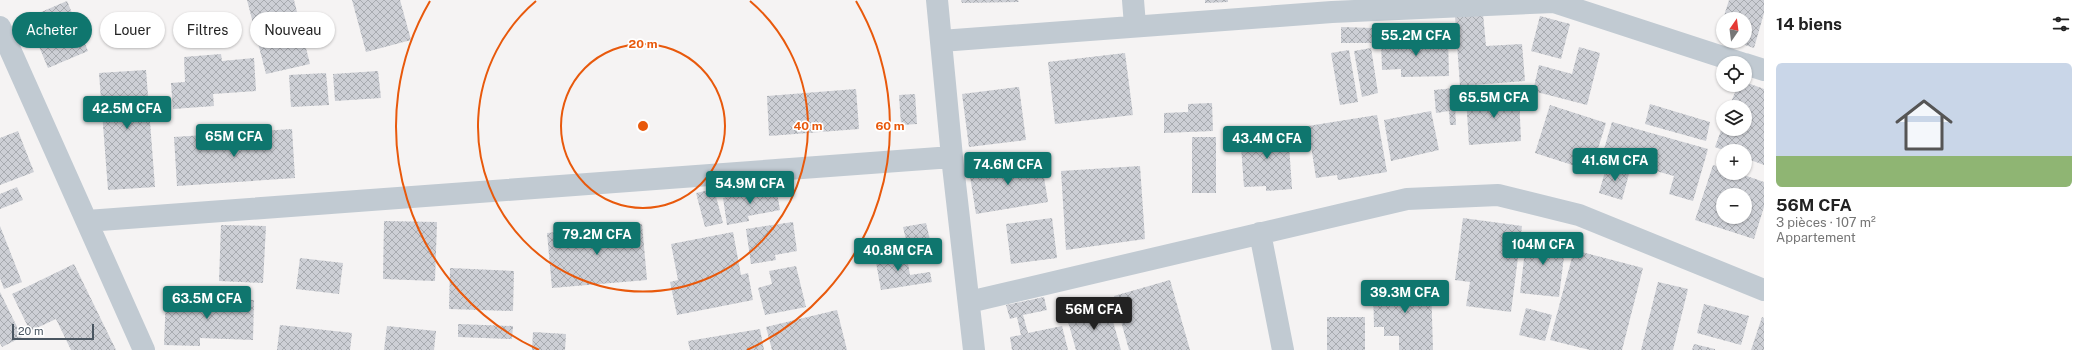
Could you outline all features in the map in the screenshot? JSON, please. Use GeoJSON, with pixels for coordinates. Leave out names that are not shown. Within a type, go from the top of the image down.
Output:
{"type":"FeatureCollection","features":[{"type":"Feature","properties":{"kind":"street"},"geometry":{"type":"LineString","coordinates":[[937,0],[952,157],[974,350]]}},
{"type":"Feature","properties":{"kind":"street"},"geometry":{"type":"LineString","coordinates":[[1133,0],[1135,26]]}},
{"type":"Feature","properties":{"kind":"street"},"geometry":{"type":"LineString","coordinates":[[941,41],[1135,26],[1331,6],[1554,1],[1720,56]]}},
{"type":"Feature","properties":{"kind":"street"},"geometry":{"type":"LineString","coordinates":[[0,27],[144,350]]}},
{"type":"Feature","properties":{"kind":"street"},"geometry":{"type":"LineString","coordinates":[[1752,66],[1764,70]]}},
{"type":"Feature","properties":{"kind":"street"},"geometry":{"type":"LineString","coordinates":[[87,221],[952,157]]}},
{"type":"Feature","properties":{"kind":"street"},"geometry":{"type":"LineString","coordinates":[[969,302],[1408,198],[1498,195],[1579,215],[1764,290]]}},
{"type":"Feature","properties":{"kind":"street"},"geometry":{"type":"LineString","coordinates":[[1260,234],[1283,350]]}},
{"type":"Feature","properties":{"kind":"building"},"geometry":{"type":"Polygon","coordinates":[[[247,0],[294,0],[297,12],[250,12],[247,0]]]}},
{"type":"Feature","properties":{"kind":"building"},"geometry":{"type":"Polygon","coordinates":[[[352,0],[400,0],[411,40],[366,52],[352,0]]]}},
{"type":"Feature","properties":{"kind":"building"},"geometry":{"type":"Polygon","coordinates":[[[961,0],[1018,0],[1019,2],[962,3],[961,0]]]}},
{"type":"Feature","properties":{"kind":"building"},"geometry":{"type":"Polygon","coordinates":[[[1205,0],[1228,0],[1228,2],[1205,3],[1205,0]]]}},
{"type":"Feature","properties":{"kind":"building"},"geometry":{"type":"Polygon","coordinates":[[[1729,0],[1764,0],[1764,13],[1754,48],[1752,47],[1752,12],[1725,12],[1729,0]]]}},
{"type":"Feature","properties":{"kind":"building"},"geometry":{"type":"Polygon","coordinates":[[[67,1],[72,12],[41,12],[67,1]]]}},
{"type":"Feature","properties":{"kind":"building"},"geometry":{"type":"Polygon","coordinates":[[[1483,14],[1486,46],[1522,44],[1525,81],[1460,86],[1455,16],[1483,14]]]}},
{"type":"Feature","properties":{"kind":"building"},"geometry":{"type":"Polygon","coordinates":[[[1540,16],[1570,24],[1561,59],[1531,51],[1540,16]]]}},
{"type":"Feature","properties":{"kind":"building"},"geometry":{"type":"Polygon","coordinates":[[[1341,27],[1373,28],[1373,43],[1341,43],[1341,27]]]}},
{"type":"Feature","properties":{"kind":"building"},"geometry":{"type":"Polygon","coordinates":[[[1448,39],[1449,76],[1401,77],[1401,69],[1382,70],[1381,40],[1448,39]]]}},
{"type":"Feature","properties":{"kind":"building"},"geometry":{"type":"Polygon","coordinates":[[[1579,47],[1600,53],[1587,105],[1533,91],[1539,65],[1572,74],[1579,47]]]}},
{"type":"Feature","properties":{"kind":"building"},"geometry":{"type":"Polygon","coordinates":[[[40,48],[87,48],[88,51],[48,68],[40,48]]]}},
{"type":"Feature","properties":{"kind":"building"},"geometry":{"type":"Polygon","coordinates":[[[259,48],[306,48],[310,64],[266,74],[259,48]]]}},
{"type":"Feature","properties":{"kind":"building"},"geometry":{"type":"Polygon","coordinates":[[[1371,48],[1378,93],[1362,97],[1354,51],[1371,48]]]}},
{"type":"Feature","properties":{"kind":"building"},"geometry":{"type":"Polygon","coordinates":[[[1349,50],[1358,102],[1340,105],[1331,53],[1349,50]]]}},
{"type":"Feature","properties":{"kind":"building"},"geometry":{"type":"Polygon","coordinates":[[[1125,53],[1133,115],[1055,124],[1048,62],[1125,53]]]}},
{"type":"Feature","properties":{"kind":"building"},"geometry":{"type":"Polygon","coordinates":[[[221,54],[222,61],[254,58],[256,91],[213,94],[214,106],[173,109],[171,83],[185,82],[184,57],[221,54]]]}},
{"type":"Feature","properties":{"kind":"building"},"geometry":{"type":"Polygon","coordinates":[[[146,70],[155,187],[108,190],[99,73],[146,70]]]}},
{"type":"Feature","properties":{"kind":"building"},"geometry":{"type":"Polygon","coordinates":[[[378,71],[381,98],[335,101],[333,74],[378,71]]]}},
{"type":"Feature","properties":{"kind":"building"},"geometry":{"type":"Polygon","coordinates":[[[326,73],[329,105],[291,107],[289,75],[326,73]]]}},
{"type":"Feature","properties":{"kind":"building"},"geometry":{"type":"Polygon","coordinates":[[[1752,85],[1764,89],[1764,165],[1752,161],[1752,144],[1716,144],[1719,136],[1752,136],[1752,100],[1732,100],[1735,92],[1752,92],[1752,85]]]}},
{"type":"Feature","properties":{"kind":"building"},"geometry":{"type":"Polygon","coordinates":[[[1019,87],[1026,140],[969,147],[962,94],[1019,87]]]}},
{"type":"Feature","properties":{"kind":"building"},"geometry":{"type":"Polygon","coordinates":[[[1454,88],[1456,125],[1450,125],[1449,111],[1436,113],[1434,90],[1454,88]]]}},
{"type":"Feature","properties":{"kind":"building"},"geometry":{"type":"Polygon","coordinates":[[[856,89],[859,129],[769,136],[767,96],[856,89]]]}},
{"type":"Feature","properties":{"kind":"building"},"geometry":{"type":"Polygon","coordinates":[[[915,94],[917,124],[901,125],[899,95],[915,94]]]}},
{"type":"Feature","properties":{"kind":"building"},"geometry":{"type":"Polygon","coordinates":[[[1519,95],[1521,141],[1469,145],[1466,97],[1519,95]]]}},
{"type":"Feature","properties":{"kind":"building"},"geometry":{"type":"Polygon","coordinates":[[[1212,103],[1213,131],[1164,133],[1164,113],[1188,112],[1188,104],[1212,103]]]}},
{"type":"Feature","properties":{"kind":"building"},"geometry":{"type":"Polygon","coordinates":[[[1650,104],[1710,122],[1706,141],[1645,124],[1650,104]]]}},
{"type":"Feature","properties":{"kind":"building"},"geometry":{"type":"Polygon","coordinates":[[[1550,105],[1606,123],[1591,171],[1535,153],[1550,105]]]}},
{"type":"Feature","properties":{"kind":"building"},"geometry":{"type":"Polygon","coordinates":[[[1431,111],[1439,150],[1391,161],[1384,120],[1431,111]]]}},
{"type":"Feature","properties":{"kind":"building"},"geometry":{"type":"Polygon","coordinates":[[[1377,115],[1387,172],[1338,180],[1337,175],[1316,178],[1308,126],[1377,115]]]}},
{"type":"Feature","properties":{"kind":"building"},"geometry":{"type":"Polygon","coordinates":[[[1612,122],[1708,149],[1693,201],[1669,194],[1674,176],[1602,156],[1612,122]]]}},
{"type":"Feature","properties":{"kind":"building"},"geometry":{"type":"Polygon","coordinates":[[[292,129],[295,178],[177,186],[174,137],[292,129]]]}},
{"type":"Feature","properties":{"kind":"building"},"geometry":{"type":"Polygon","coordinates":[[[1288,130],[1292,189],[1266,191],[1266,186],[1244,187],[1240,133],[1288,130]]]}},
{"type":"Feature","properties":{"kind":"building"},"geometry":{"type":"Polygon","coordinates":[[[18,131],[34,172],[0,185],[0,138],[18,131]]]}},
{"type":"Feature","properties":{"kind":"building"},"geometry":{"type":"Polygon","coordinates":[[[1192,137],[1216,137],[1216,193],[1192,193],[1192,137]]]}},
{"type":"Feature","properties":{"kind":"building"},"geometry":{"type":"Polygon","coordinates":[[[1041,159],[1048,202],[976,214],[969,170],[1041,159]]]}},
{"type":"Feature","properties":{"kind":"building"},"geometry":{"type":"Polygon","coordinates":[[[1607,164],[1630,170],[1622,200],[1599,193],[1607,164]]]}},
{"type":"Feature","properties":{"kind":"building"},"geometry":{"type":"Polygon","coordinates":[[[1713,165],[1716,166],[1716,180],[1752,180],[1752,178],[1764,182],[1764,207],[1754,239],[1695,220],[1713,165]]]}},
{"type":"Feature","properties":{"kind":"building"},"geometry":{"type":"Polygon","coordinates":[[[1140,166],[1145,239],[1066,250],[1061,171],[1140,166]]]}},
{"type":"Feature","properties":{"kind":"building"},"geometry":{"type":"Polygon","coordinates":[[[17,187],[23,200],[0,209],[0,194],[17,187]]]}},
{"type":"Feature","properties":{"kind":"building"},"geometry":{"type":"Polygon","coordinates":[[[776,187],[780,210],[748,216],[749,221],[727,225],[723,198],[776,187]]]}},
{"type":"Feature","properties":{"kind":"building"},"geometry":{"type":"Polygon","coordinates":[[[714,189],[723,223],[705,227],[696,193],[714,189]]]}},
{"type":"Feature","properties":{"kind":"building"},"geometry":{"type":"Polygon","coordinates":[[[1052,218],[1057,258],[1011,264],[1006,224],[1052,218]]]}},
{"type":"Feature","properties":{"kind":"building"},"geometry":{"type":"Polygon","coordinates":[[[1463,218],[1522,226],[1511,312],[1466,306],[1470,282],[1455,280],[1463,218]]]}},
{"type":"Feature","properties":{"kind":"building"},"geometry":{"type":"Polygon","coordinates":[[[384,221],[437,222],[435,281],[383,279],[384,221]]]}},
{"type":"Feature","properties":{"kind":"building"},"geometry":{"type":"Polygon","coordinates":[[[793,222],[797,251],[775,255],[776,260],[751,264],[746,229],[793,222]]]}},
{"type":"Feature","properties":{"kind":"building"},"geometry":{"type":"Polygon","coordinates":[[[926,223],[930,240],[907,244],[903,227],[926,223]]]}},
{"type":"Feature","properties":{"kind":"building"},"geometry":{"type":"Polygon","coordinates":[[[642,224],[647,280],[552,288],[547,233],[642,224]]]}},
{"type":"Feature","properties":{"kind":"building"},"geometry":{"type":"Polygon","coordinates":[[[221,225],[266,226],[263,283],[219,281],[221,225]]]}},
{"type":"Feature","properties":{"kind":"building"},"geometry":{"type":"Polygon","coordinates":[[[0,226],[22,282],[4,289],[0,278],[0,226]]]}},
{"type":"Feature","properties":{"kind":"building"},"geometry":{"type":"Polygon","coordinates":[[[733,232],[741,275],[748,273],[753,300],[677,315],[670,282],[678,280],[671,244],[733,232]]]}},
{"type":"Feature","properties":{"kind":"building"},"geometry":{"type":"Polygon","coordinates":[[[1527,233],[1566,240],[1559,297],[1520,293],[1527,233]]]}},
{"type":"Feature","properties":{"kind":"building"},"geometry":{"type":"Polygon","coordinates":[[[1574,250],[1643,268],[1622,350],[1590,350],[1550,340],[1574,250]]]}},
{"type":"Feature","properties":{"kind":"building"},"geometry":{"type":"Polygon","coordinates":[[[906,252],[910,275],[930,272],[932,282],[881,290],[875,257],[906,252]]]}},
{"type":"Feature","properties":{"kind":"building"},"geometry":{"type":"Polygon","coordinates":[[[300,258],[343,263],[339,294],[296,289],[300,258]]]}},
{"type":"Feature","properties":{"kind":"building"},"geometry":{"type":"Polygon","coordinates":[[[74,264],[116,350],[71,350],[56,319],[30,331],[12,294],[74,264]]]}},
{"type":"Feature","properties":{"kind":"building"},"geometry":{"type":"Polygon","coordinates":[[[796,266],[806,307],[765,315],[758,288],[772,284],[769,271],[796,266]]]}},
{"type":"Feature","properties":{"kind":"building"},"geometry":{"type":"Polygon","coordinates":[[[450,268],[514,271],[513,311],[449,309],[450,268]]]}},
{"type":"Feature","properties":{"kind":"building"},"geometry":{"type":"Polygon","coordinates":[[[1170,280],[1190,350],[1129,350],[1114,296],[1170,280]]]}},
{"type":"Feature","properties":{"kind":"building"},"geometry":{"type":"Polygon","coordinates":[[[1658,282],[1688,289],[1673,350],[1641,350],[1658,282]]]}},
{"type":"Feature","properties":{"kind":"building"},"geometry":{"type":"Polygon","coordinates":[[[1431,284],[1433,350],[1399,350],[1399,336],[1384,336],[1384,327],[1374,327],[1373,285],[1431,284]]]}},
{"type":"Feature","properties":{"kind":"building"},"geometry":{"type":"Polygon","coordinates":[[[0,292],[22,337],[2,347],[0,343],[0,292]]]}},
{"type":"Feature","properties":{"kind":"building"},"geometry":{"type":"Polygon","coordinates":[[[166,296],[254,300],[253,340],[200,338],[200,346],[164,345],[166,296]]]}},
{"type":"Feature","properties":{"kind":"building"},"geometry":{"type":"Polygon","coordinates":[[[1044,297],[1047,310],[1023,315],[1028,333],[1062,326],[1068,350],[1012,350],[1010,337],[1021,335],[1017,317],[1010,319],[1006,305],[1044,297]]]}},
{"type":"Feature","properties":{"kind":"building"},"geometry":{"type":"Polygon","coordinates":[[[1704,304],[1749,316],[1741,345],[1697,333],[1704,304]]]}},
{"type":"Feature","properties":{"kind":"building"},"geometry":{"type":"Polygon","coordinates":[[[1109,307],[1121,350],[1076,350],[1067,318],[1109,307]]]}},
{"type":"Feature","properties":{"kind":"building"},"geometry":{"type":"Polygon","coordinates":[[[1526,308],[1552,315],[1545,341],[1519,335],[1526,308]]]}},
{"type":"Feature","properties":{"kind":"building"},"geometry":{"type":"Polygon","coordinates":[[[837,310],[847,350],[772,350],[766,327],[837,310]]]}},
{"type":"Feature","properties":{"kind":"building"},"geometry":{"type":"Polygon","coordinates":[[[1327,317],[1365,317],[1365,350],[1327,350],[1327,317]]]}},
{"type":"Feature","properties":{"kind":"building"},"geometry":{"type":"Polygon","coordinates":[[[1762,317],[1764,318],[1764,350],[1751,350],[1762,317]]]}},
{"type":"Feature","properties":{"kind":"building"},"geometry":{"type":"Polygon","coordinates":[[[458,324],[513,326],[512,339],[458,337],[458,324]]]}},
{"type":"Feature","properties":{"kind":"building"},"geometry":{"type":"Polygon","coordinates":[[[280,325],[352,333],[350,350],[277,350],[280,325]]]}},
{"type":"Feature","properties":{"kind":"building"},"geometry":{"type":"Polygon","coordinates":[[[387,326],[436,331],[434,350],[384,350],[387,326]]]}},
{"type":"Feature","properties":{"kind":"building"},"geometry":{"type":"Polygon","coordinates":[[[760,329],[764,350],[690,350],[688,341],[760,329]]]}},
{"type":"Feature","properties":{"kind":"building"},"geometry":{"type":"Polygon","coordinates":[[[533,332],[566,334],[565,350],[532,350],[533,332]]]}},
{"type":"Feature","properties":{"kind":"building"},"geometry":{"type":"Polygon","coordinates":[[[1694,344],[1715,349],[1715,350],[1692,350],[1694,344]]]}}]}
